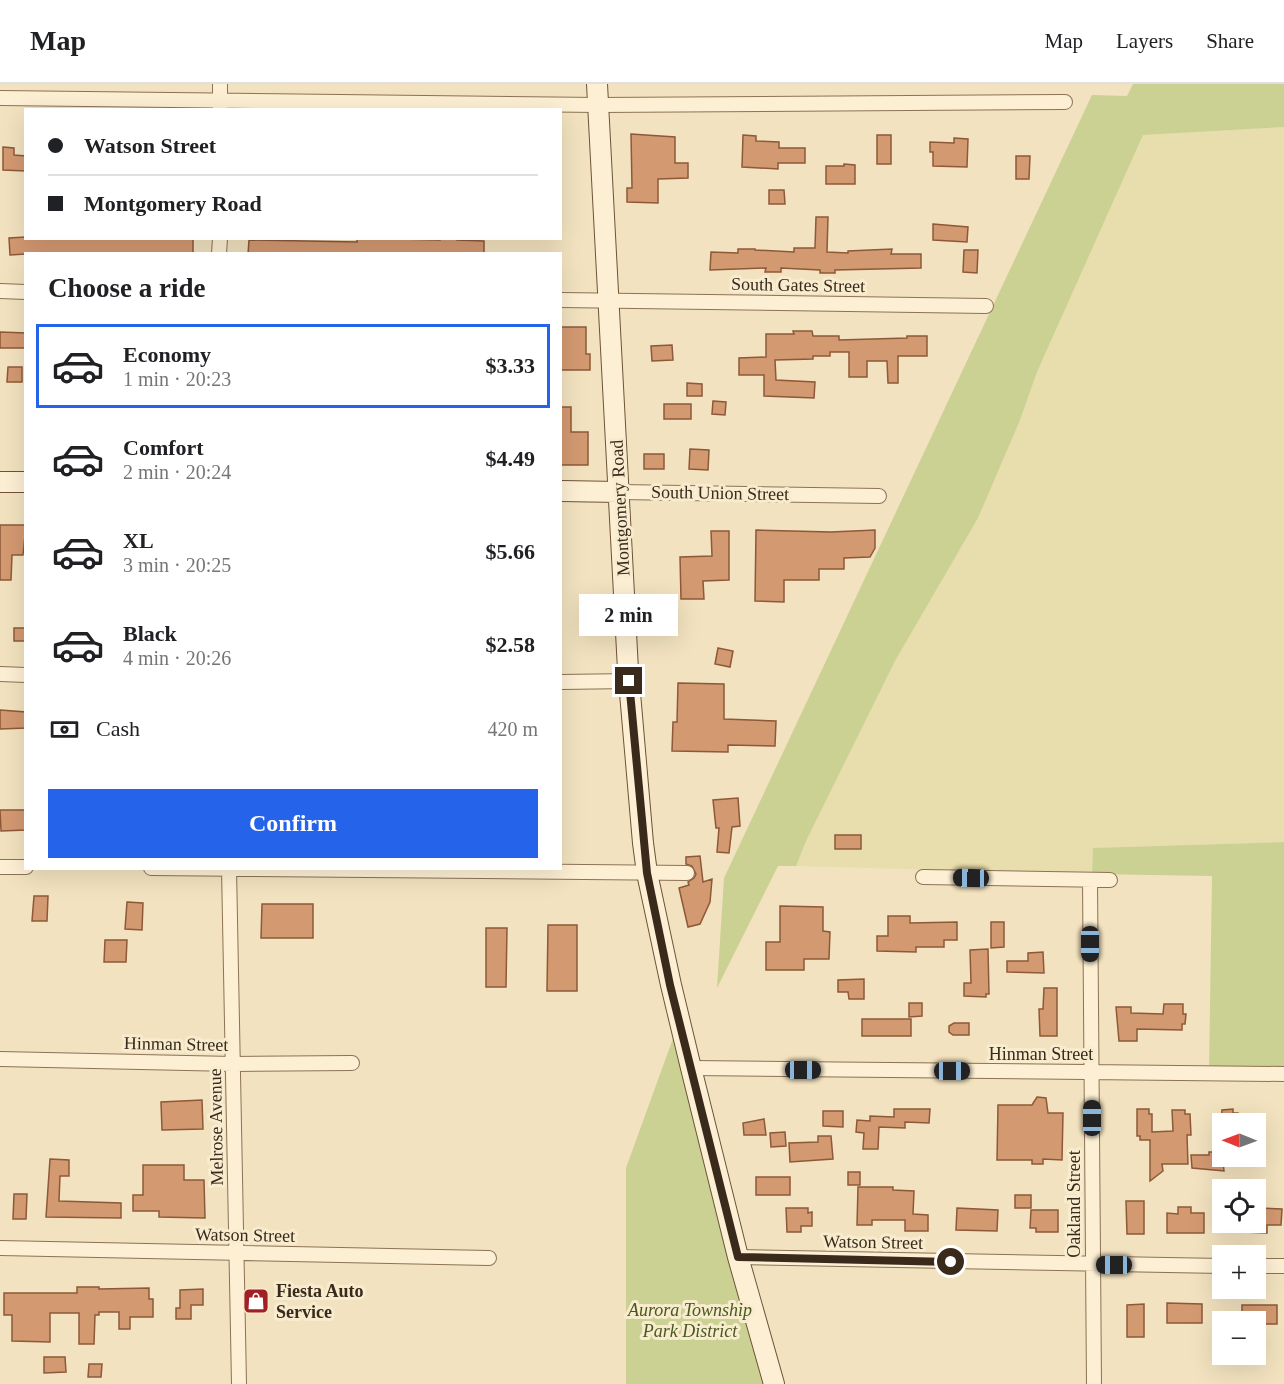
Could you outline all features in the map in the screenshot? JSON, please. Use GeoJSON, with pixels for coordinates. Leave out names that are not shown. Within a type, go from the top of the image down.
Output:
{"type":"FeatureCollection","features":[{"type":"Feature","properties":{"kind":"street"},"geometry":{"type":"LineString","coordinates":[[220,84],[220,105]]}},
{"type":"Feature","properties":{"kind":"street","name":"Montgomery Road"},"geometry":{"type":"LineString","coordinates":[[597,84],[629,681],[647,873],[690,1068],[738,1257],[774,1384]]}},
{"type":"Feature","properties":{"kind":"street"},"geometry":{"type":"LineString","coordinates":[[0,98],[220,105],[1065,102]]}},
{"type":"Feature","properties":{"kind":"street"},"geometry":{"type":"LineString","coordinates":[[0,291],[24,292]]}},
{"type":"Feature","properties":{"kind":"street","name":"South Gates Street"},"geometry":{"type":"LineString","coordinates":[[562,300],[986,306]]}},
{"type":"Feature","properties":{"kind":"street"},"geometry":{"type":"LineString","coordinates":[[0,482],[24,482]]}},
{"type":"Feature","properties":{"kind":"street","name":"South Union Street"},"geometry":{"type":"LineString","coordinates":[[562,491],[879,496]]}},
{"type":"Feature","properties":{"kind":"street"},"geometry":{"type":"LineString","coordinates":[[0,674],[24,675]]}},
{"type":"Feature","properties":{"kind":"street"},"geometry":{"type":"LineString","coordinates":[[562,682],[629,681]]}},
{"type":"Feature","properties":{"kind":"street"},"geometry":{"type":"LineString","coordinates":[[0,867],[24,867]]}},
{"type":"Feature","properties":{"kind":"street","name":"Melrose Avenue"},"geometry":{"type":"LineString","coordinates":[[229,870],[239,1384]]}},
{"type":"Feature","properties":{"kind":"street"},"geometry":{"type":"LineString","coordinates":[[334,870],[687,873]]}},
{"type":"Feature","properties":{"kind":"street"},"geometry":{"type":"LineString","coordinates":[[923,877],[1110,880]]}},
{"type":"Feature","properties":{"kind":"street","name":"Oakland Street"},"geometry":{"type":"LineString","coordinates":[[1090,880],[1094,1384]]}},
{"type":"Feature","properties":{"kind":"street","name":"Hinman Street"},"geometry":{"type":"LineString","coordinates":[[0,1059],[233,1064],[352,1063]]}},
{"type":"Feature","properties":{"kind":"street","name":"Hinman Street"},"geometry":{"type":"LineString","coordinates":[[690,1068],[1284,1074]]}},
{"type":"Feature","properties":{"kind":"street","name":"Watson Street"},"geometry":{"type":"LineString","coordinates":[[0,1248],[489,1258]]}},
{"type":"Feature","properties":{"kind":"street","name":"Watson Street"},"geometry":{"type":"LineString","coordinates":[[738,1257],[1212,1266]]}},
{"type":"Feature","properties":{"kind":"street"},"geometry":{"type":"LineString","coordinates":[[1266,1266],[1284,1266]]}},
{"type":"Feature","properties":{"kind":"shaded area"},"geometry":{"type":"Polygon","coordinates":[[[1284,127],[1284,842],[1093,848],[1092,874],[796,866],[806,841],[895,661],[978,518],[1020,420],[1037,372],[1143,135],[1284,127]]]}},
{"type":"Feature","properties":{"kind":"green space"},"geometry":{"type":"Polygon","coordinates":[[[1133,84],[1284,84],[1284,127],[1143,135],[1037,372],[1020,420],[978,518],[895,661],[806,841],[796,866],[778,866],[717,988],[724,878],[1092,95],[1127,96],[1133,84]]]}},
{"type":"Feature","properties":{"kind":"green space"},"geometry":{"type":"Polygon","coordinates":[[[1284,842],[1284,1071],[1209,1071],[1212,876],[1092,874],[1093,848],[1284,842]]]}},
{"type":"Feature","properties":{"kind":"green space","name":"Aurora Township Park District"},"geometry":{"type":"Polygon","coordinates":[[[679,1022],[774,1384],[626,1384],[626,1168],[679,1022]]]}},
{"type":"Feature","properties":{"kind":"building"},"geometry":{"type":"Polygon","coordinates":[[[631,134],[675,137],[675,163],[688,163],[688,178],[658,179],[658,203],[627,202],[627,188],[632,188],[631,134]]]}},
{"type":"Feature","properties":{"kind":"building"},"geometry":{"type":"Polygon","coordinates":[[[743,135],[756,136],[756,141],[779,142],[779,148],[805,148],[805,163],[778,163],[778,169],[742,167],[743,135]]]}},
{"type":"Feature","properties":{"kind":"building"},"geometry":{"type":"Polygon","coordinates":[[[877,135],[891,135],[891,164],[877,164],[877,135]]]}},
{"type":"Feature","properties":{"kind":"building"},"geometry":{"type":"Polygon","coordinates":[[[954,138],[968,139],[967,167],[933,166],[930,142],[954,143],[954,138]]]}},
{"type":"Feature","properties":{"kind":"building"},"geometry":{"type":"Polygon","coordinates":[[[3,147],[14,148],[14,155],[24,156],[24,171],[3,170],[3,147]]]}},
{"type":"Feature","properties":{"kind":"building"},"geometry":{"type":"Polygon","coordinates":[[[1016,156],[1030,156],[1029,179],[1016,179],[1016,156]]]}},
{"type":"Feature","properties":{"kind":"building"},"geometry":{"type":"Polygon","coordinates":[[[844,164],[855,165],[855,184],[826,184],[826,166],[844,166],[844,164]]]}},
{"type":"Feature","properties":{"kind":"building"},"geometry":{"type":"Polygon","coordinates":[[[769,190],[784,190],[785,204],[769,204],[769,190]]]}},
{"type":"Feature","properties":{"kind":"building"},"geometry":{"type":"Polygon","coordinates":[[[816,217],[828,217],[827,252],[848,253],[848,251],[892,249],[891,254],[921,254],[921,268],[835,270],[835,273],[781,268],[781,272],[765,272],[766,268],[710,270],[711,252],[738,253],[738,249],[755,249],[794,252],[794,248],[815,248],[816,217]]]}},
{"type":"Feature","properties":{"kind":"building"},"geometry":{"type":"Polygon","coordinates":[[[933,224],[968,227],[967,242],[933,240],[933,224]]]}},
{"type":"Feature","properties":{"kind":"building"},"geometry":{"type":"Polygon","coordinates":[[[24,237],[24,240],[193,240],[193,252],[24,252],[24,254],[10,255],[9,238],[24,237]]]}},
{"type":"Feature","properties":{"kind":"building"},"geometry":{"type":"Polygon","coordinates":[[[249,240],[357,242],[357,240],[484,241],[484,252],[248,252],[249,240]]]}},
{"type":"Feature","properties":{"kind":"building"},"geometry":{"type":"Polygon","coordinates":[[[964,250],[978,250],[977,273],[963,272],[964,250]]]}},
{"type":"Feature","properties":{"kind":"building"},"geometry":{"type":"Polygon","coordinates":[[[562,327],[586,327],[586,354],[590,354],[590,370],[562,370],[562,327]]]}},
{"type":"Feature","properties":{"kind":"building"},"geometry":{"type":"Polygon","coordinates":[[[793,331],[812,331],[813,336],[839,336],[839,340],[927,336],[927,356],[898,356],[898,383],[888,383],[887,361],[867,361],[867,377],[849,377],[849,352],[830,352],[830,356],[813,356],[813,359],[775,360],[776,380],[815,382],[814,398],[764,396],[764,375],[739,375],[739,358],[766,357],[766,334],[794,334],[793,331]]]}},
{"type":"Feature","properties":{"kind":"building"},"geometry":{"type":"Polygon","coordinates":[[[0,332],[24,333],[24,348],[0,348],[0,332]]]}},
{"type":"Feature","properties":{"kind":"building"},"geometry":{"type":"Polygon","coordinates":[[[672,345],[673,360],[652,361],[651,346],[672,345]]]}},
{"type":"Feature","properties":{"kind":"building"},"geometry":{"type":"Polygon","coordinates":[[[8,367],[22,367],[22,382],[7,382],[8,367]]]}},
{"type":"Feature","properties":{"kind":"building"},"geometry":{"type":"Polygon","coordinates":[[[687,383],[702,384],[702,396],[687,396],[687,383]]]}},
{"type":"Feature","properties":{"kind":"building"},"geometry":{"type":"Polygon","coordinates":[[[713,401],[726,402],[725,415],[712,414],[713,401]]]}},
{"type":"Feature","properties":{"kind":"building"},"geometry":{"type":"Polygon","coordinates":[[[664,404],[691,404],[691,419],[664,419],[664,404]]]}},
{"type":"Feature","properties":{"kind":"building"},"geometry":{"type":"Polygon","coordinates":[[[562,407],[571,407],[571,432],[588,432],[588,465],[562,465],[562,407]]]}},
{"type":"Feature","properties":{"kind":"building"},"geometry":{"type":"Polygon","coordinates":[[[690,449],[709,450],[708,470],[689,469],[690,449]]]}},
{"type":"Feature","properties":{"kind":"building"},"geometry":{"type":"Polygon","coordinates":[[[644,454],[664,454],[664,469],[644,469],[644,454]]]}},
{"type":"Feature","properties":{"kind":"building"},"geometry":{"type":"Polygon","coordinates":[[[0,525],[24,525],[23,555],[12,555],[11,580],[0,580],[0,525]]]}},
{"type":"Feature","properties":{"kind":"building"},"geometry":{"type":"Polygon","coordinates":[[[756,530],[831,532],[875,530],[875,548],[870,557],[844,558],[844,569],[819,569],[819,580],[784,580],[784,602],[755,601],[756,530]]]}},
{"type":"Feature","properties":{"kind":"building"},"geometry":{"type":"Polygon","coordinates":[[[711,531],[729,531],[729,580],[703,581],[704,599],[681,599],[680,557],[712,556],[711,531]]]}},
{"type":"Feature","properties":{"kind":"building"},"geometry":{"type":"Polygon","coordinates":[[[14,628],[24,628],[24,641],[14,641],[14,628]]]}},
{"type":"Feature","properties":{"kind":"building"},"geometry":{"type":"Polygon","coordinates":[[[718,648],[733,651],[730,667],[715,664],[718,648]]]}},
{"type":"Feature","properties":{"kind":"building"},"geometry":{"type":"Polygon","coordinates":[[[678,683],[724,684],[724,719],[776,721],[775,746],[728,745],[728,752],[672,751],[673,722],[677,722],[678,683]]]}},
{"type":"Feature","properties":{"kind":"building"},"geometry":{"type":"Polygon","coordinates":[[[0,710],[24,712],[24,728],[0,729],[0,710]]]}},
{"type":"Feature","properties":{"kind":"building"},"geometry":{"type":"Polygon","coordinates":[[[738,798],[740,826],[732,827],[729,853],[717,852],[719,828],[716,828],[713,800],[738,798]]]}},
{"type":"Feature","properties":{"kind":"building"},"geometry":{"type":"Polygon","coordinates":[[[0,810],[24,810],[24,830],[1,831],[0,810]]]}},
{"type":"Feature","properties":{"kind":"building"},"geometry":{"type":"Polygon","coordinates":[[[835,835],[861,835],[861,849],[835,849],[835,835]]]}},
{"type":"Feature","properties":{"kind":"building"},"geometry":{"type":"Polygon","coordinates":[[[700,856],[703,882],[712,879],[710,902],[700,924],[688,927],[679,888],[689,885],[688,882],[696,874],[692,866],[686,864],[686,857],[700,856]]]}},
{"type":"Feature","properties":{"kind":"building"},"geometry":{"type":"Polygon","coordinates":[[[34,896],[48,896],[47,921],[32,921],[34,896]]]}},
{"type":"Feature","properties":{"kind":"building"},"geometry":{"type":"Polygon","coordinates":[[[127,902],[143,903],[142,930],[125,929],[127,902]]]}},
{"type":"Feature","properties":{"kind":"building"},"geometry":{"type":"Polygon","coordinates":[[[262,904],[313,904],[313,938],[261,938],[262,904]]]}},
{"type":"Feature","properties":{"kind":"building"},"geometry":{"type":"Polygon","coordinates":[[[780,906],[823,907],[823,931],[830,932],[829,959],[804,959],[804,970],[766,970],[766,942],[780,942],[780,906]]]}},
{"type":"Feature","properties":{"kind":"building"},"geometry":{"type":"Polygon","coordinates":[[[888,916],[910,916],[910,923],[957,922],[957,940],[944,940],[944,947],[916,947],[916,952],[877,951],[877,936],[888,936],[888,916]]]}},
{"type":"Feature","properties":{"kind":"building"},"geometry":{"type":"Polygon","coordinates":[[[991,922],[1004,922],[1004,947],[991,948],[991,922]]]}},
{"type":"Feature","properties":{"kind":"building"},"geometry":{"type":"Polygon","coordinates":[[[548,925],[577,925],[577,991],[547,991],[548,925]]]}},
{"type":"Feature","properties":{"kind":"building"},"geometry":{"type":"Polygon","coordinates":[[[486,928],[507,928],[506,987],[486,987],[486,928]]]}},
{"type":"Feature","properties":{"kind":"building"},"geometry":{"type":"Polygon","coordinates":[[[105,940],[127,940],[126,962],[104,962],[105,940]]]}},
{"type":"Feature","properties":{"kind":"building"},"geometry":{"type":"Polygon","coordinates":[[[988,949],[989,994],[986,994],[986,997],[964,996],[964,983],[971,983],[970,950],[988,949]]]}},
{"type":"Feature","properties":{"kind":"building"},"geometry":{"type":"Polygon","coordinates":[[[1043,952],[1044,973],[1007,972],[1007,961],[1028,961],[1028,953],[1043,952]]]}},
{"type":"Feature","properties":{"kind":"building"},"geometry":{"type":"Polygon","coordinates":[[[864,979],[864,999],[849,999],[848,992],[838,992],[838,980],[864,979]]]}},
{"type":"Feature","properties":{"kind":"building"},"geometry":{"type":"Polygon","coordinates":[[[1044,988],[1057,988],[1057,1036],[1040,1036],[1039,1009],[1043,1009],[1044,988]]]}},
{"type":"Feature","properties":{"kind":"building"},"geometry":{"type":"Polygon","coordinates":[[[909,1003],[922,1003],[922,1016],[909,1017],[909,1003]]]}},
{"type":"Feature","properties":{"kind":"building"},"geometry":{"type":"Polygon","coordinates":[[[1164,1004],[1183,1004],[1183,1014],[1186,1014],[1182,1030],[1137,1029],[1137,1041],[1119,1041],[1116,1007],[1131,1007],[1131,1013],[1163,1014],[1164,1004]]]}},
{"type":"Feature","properties":{"kind":"building"},"geometry":{"type":"Polygon","coordinates":[[[862,1019],[911,1019],[911,1036],[862,1036],[862,1019]]]}},
{"type":"Feature","properties":{"kind":"building"},"geometry":{"type":"Polygon","coordinates":[[[954,1023],[969,1023],[969,1035],[953,1035],[949,1032],[949,1026],[954,1023]]]}},
{"type":"Feature","properties":{"kind":"building"},"geometry":{"type":"Polygon","coordinates":[[[1037,1097],[1046,1098],[1048,1113],[1063,1113],[1062,1160],[1043,1159],[1043,1164],[1032,1164],[1032,1160],[997,1160],[998,1105],[1032,1105],[1037,1097]]]}},
{"type":"Feature","properties":{"kind":"building"},"geometry":{"type":"Polygon","coordinates":[[[202,1100],[203,1129],[162,1130],[161,1102],[202,1100]]]}},
{"type":"Feature","properties":{"kind":"building"},"geometry":{"type":"Polygon","coordinates":[[[894,1109],[930,1109],[929,1123],[905,1122],[905,1128],[879,1127],[878,1149],[863,1149],[864,1133],[856,1132],[857,1120],[870,1121],[870,1116],[894,1117],[894,1109]]]}},
{"type":"Feature","properties":{"kind":"building"},"geometry":{"type":"Polygon","coordinates":[[[1137,1109],[1149,1109],[1149,1114],[1152,1114],[1152,1132],[1173,1131],[1172,1110],[1185,1110],[1185,1114],[1190,1114],[1191,1135],[1187,1135],[1188,1164],[1162,1164],[1163,1171],[1150,1181],[1150,1140],[1140,1140],[1140,1136],[1137,1136],[1137,1109]]]}},
{"type":"Feature","properties":{"kind":"building"},"geometry":{"type":"Polygon","coordinates":[[[1233,1109],[1233,1113],[1222,1113],[1222,1110],[1233,1109]]]}},
{"type":"Feature","properties":{"kind":"building"},"geometry":{"type":"Polygon","coordinates":[[[823,1111],[843,1111],[843,1127],[823,1126],[823,1111]]]}},
{"type":"Feature","properties":{"kind":"building"},"geometry":{"type":"Polygon","coordinates":[[[764,1119],[766,1135],[744,1135],[743,1123],[764,1119]]]}},
{"type":"Feature","properties":{"kind":"building"},"geometry":{"type":"Polygon","coordinates":[[[785,1132],[786,1146],[771,1147],[770,1133],[785,1132]]]}},
{"type":"Feature","properties":{"kind":"building"},"geometry":{"type":"Polygon","coordinates":[[[818,1136],[831,1136],[833,1159],[790,1162],[789,1143],[818,1142],[818,1136]]]}},
{"type":"Feature","properties":{"kind":"building"},"geometry":{"type":"Polygon","coordinates":[[[1209,1152],[1212,1152],[1212,1167],[1224,1167],[1224,1171],[1192,1168],[1191,1155],[1209,1155],[1209,1152]]]}},
{"type":"Feature","properties":{"kind":"building"},"geometry":{"type":"Polygon","coordinates":[[[50,1159],[69,1160],[69,1176],[60,1176],[59,1201],[121,1203],[121,1218],[46,1217],[50,1159]]]}},
{"type":"Feature","properties":{"kind":"building"},"geometry":{"type":"Polygon","coordinates":[[[143,1165],[184,1165],[184,1180],[204,1180],[205,1218],[159,1217],[159,1211],[133,1211],[133,1195],[143,1195],[143,1165]]]}},
{"type":"Feature","properties":{"kind":"building"},"geometry":{"type":"Polygon","coordinates":[[[848,1172],[860,1172],[860,1185],[848,1185],[848,1172]]]}},
{"type":"Feature","properties":{"kind":"building"},"geometry":{"type":"Polygon","coordinates":[[[756,1177],[790,1177],[790,1195],[756,1195],[756,1177]]]}},
{"type":"Feature","properties":{"kind":"building"},"geometry":{"type":"Polygon","coordinates":[[[858,1187],[893,1187],[893,1190],[914,1191],[913,1214],[928,1215],[928,1231],[905,1231],[905,1220],[872,1220],[872,1225],[857,1225],[858,1187]]]}},
{"type":"Feature","properties":{"kind":"building"},"geometry":{"type":"Polygon","coordinates":[[[14,1194],[27,1194],[26,1219],[13,1219],[14,1194]]]}},
{"type":"Feature","properties":{"kind":"building"},"geometry":{"type":"Polygon","coordinates":[[[1015,1195],[1031,1195],[1031,1208],[1015,1208],[1015,1195]]]}},
{"type":"Feature","properties":{"kind":"building"},"geometry":{"type":"Polygon","coordinates":[[[1126,1201],[1144,1201],[1144,1234],[1127,1234],[1126,1201]]]}},
{"type":"Feature","properties":{"kind":"building"},"geometry":{"type":"Polygon","coordinates":[[[1178,1207],[1191,1207],[1191,1213],[1204,1213],[1204,1233],[1167,1233],[1167,1213],[1178,1214],[1178,1207]]]}},
{"type":"Feature","properties":{"kind":"building"},"geometry":{"type":"Polygon","coordinates":[[[786,1208],[808,1208],[808,1213],[812,1212],[812,1226],[801,1226],[801,1232],[787,1232],[786,1208]]]}},
{"type":"Feature","properties":{"kind":"building"},"geometry":{"type":"Polygon","coordinates":[[[957,1208],[998,1210],[997,1231],[956,1230],[957,1208]]]}},
{"type":"Feature","properties":{"kind":"building"},"geometry":{"type":"Polygon","coordinates":[[[1266,1208],[1282,1209],[1281,1225],[1267,1225],[1267,1233],[1266,1208]]]}},
{"type":"Feature","properties":{"kind":"building"},"geometry":{"type":"Polygon","coordinates":[[[1031,1210],[1058,1210],[1058,1232],[1036,1232],[1036,1228],[1030,1228],[1031,1210]]]}},
{"type":"Feature","properties":{"kind":"building"},"geometry":{"type":"Polygon","coordinates":[[[77,1287],[149,1288],[149,1299],[153,1299],[153,1317],[130,1317],[130,1329],[119,1329],[119,1312],[99,1312],[99,1315],[95,1315],[94,1344],[79,1344],[79,1313],[50,1313],[50,1342],[12,1341],[12,1315],[4,1315],[4,1293],[77,1293],[77,1287]]]}},
{"type":"Feature","properties":{"kind":"building"},"geometry":{"type":"Polygon","coordinates":[[[203,1289],[203,1305],[191,1305],[191,1319],[176,1319],[176,1308],[180,1308],[180,1290],[203,1289]]]}},
{"type":"Feature","properties":{"kind":"building"},"geometry":{"type":"Polygon","coordinates":[[[1167,1303],[1202,1304],[1202,1323],[1167,1323],[1167,1303]]]}},
{"type":"Feature","properties":{"kind":"building"},"geometry":{"type":"Polygon","coordinates":[[[1144,1304],[1144,1337],[1127,1337],[1127,1305],[1144,1304]]]}},
{"type":"Feature","properties":{"kind":"building"},"geometry":{"type":"Polygon","coordinates":[[[1242,1305],[1277,1305],[1277,1324],[1266,1324],[1266,1311],[1242,1311],[1242,1305]]]}},
{"type":"Feature","properties":{"kind":"building"},"geometry":{"type":"Polygon","coordinates":[[[44,1357],[65,1357],[66,1372],[44,1373],[44,1357]]]}},
{"type":"Feature","properties":{"kind":"building"},"geometry":{"type":"Polygon","coordinates":[[[89,1364],[102,1364],[101,1377],[88,1377],[89,1364]]]}},
{"type":"Feature","properties":{"kind":"place","name":"Fiesta Auto Service"},"geometry":{"type":"Point","coordinates":[256,1301]}},
{"type":"Feature","properties":{"kind":"route"},"geometry":{"type":"LineString","coordinates":[[629,681],[647,873],[670,985],[738,1257],[951,1262]]}}]}
